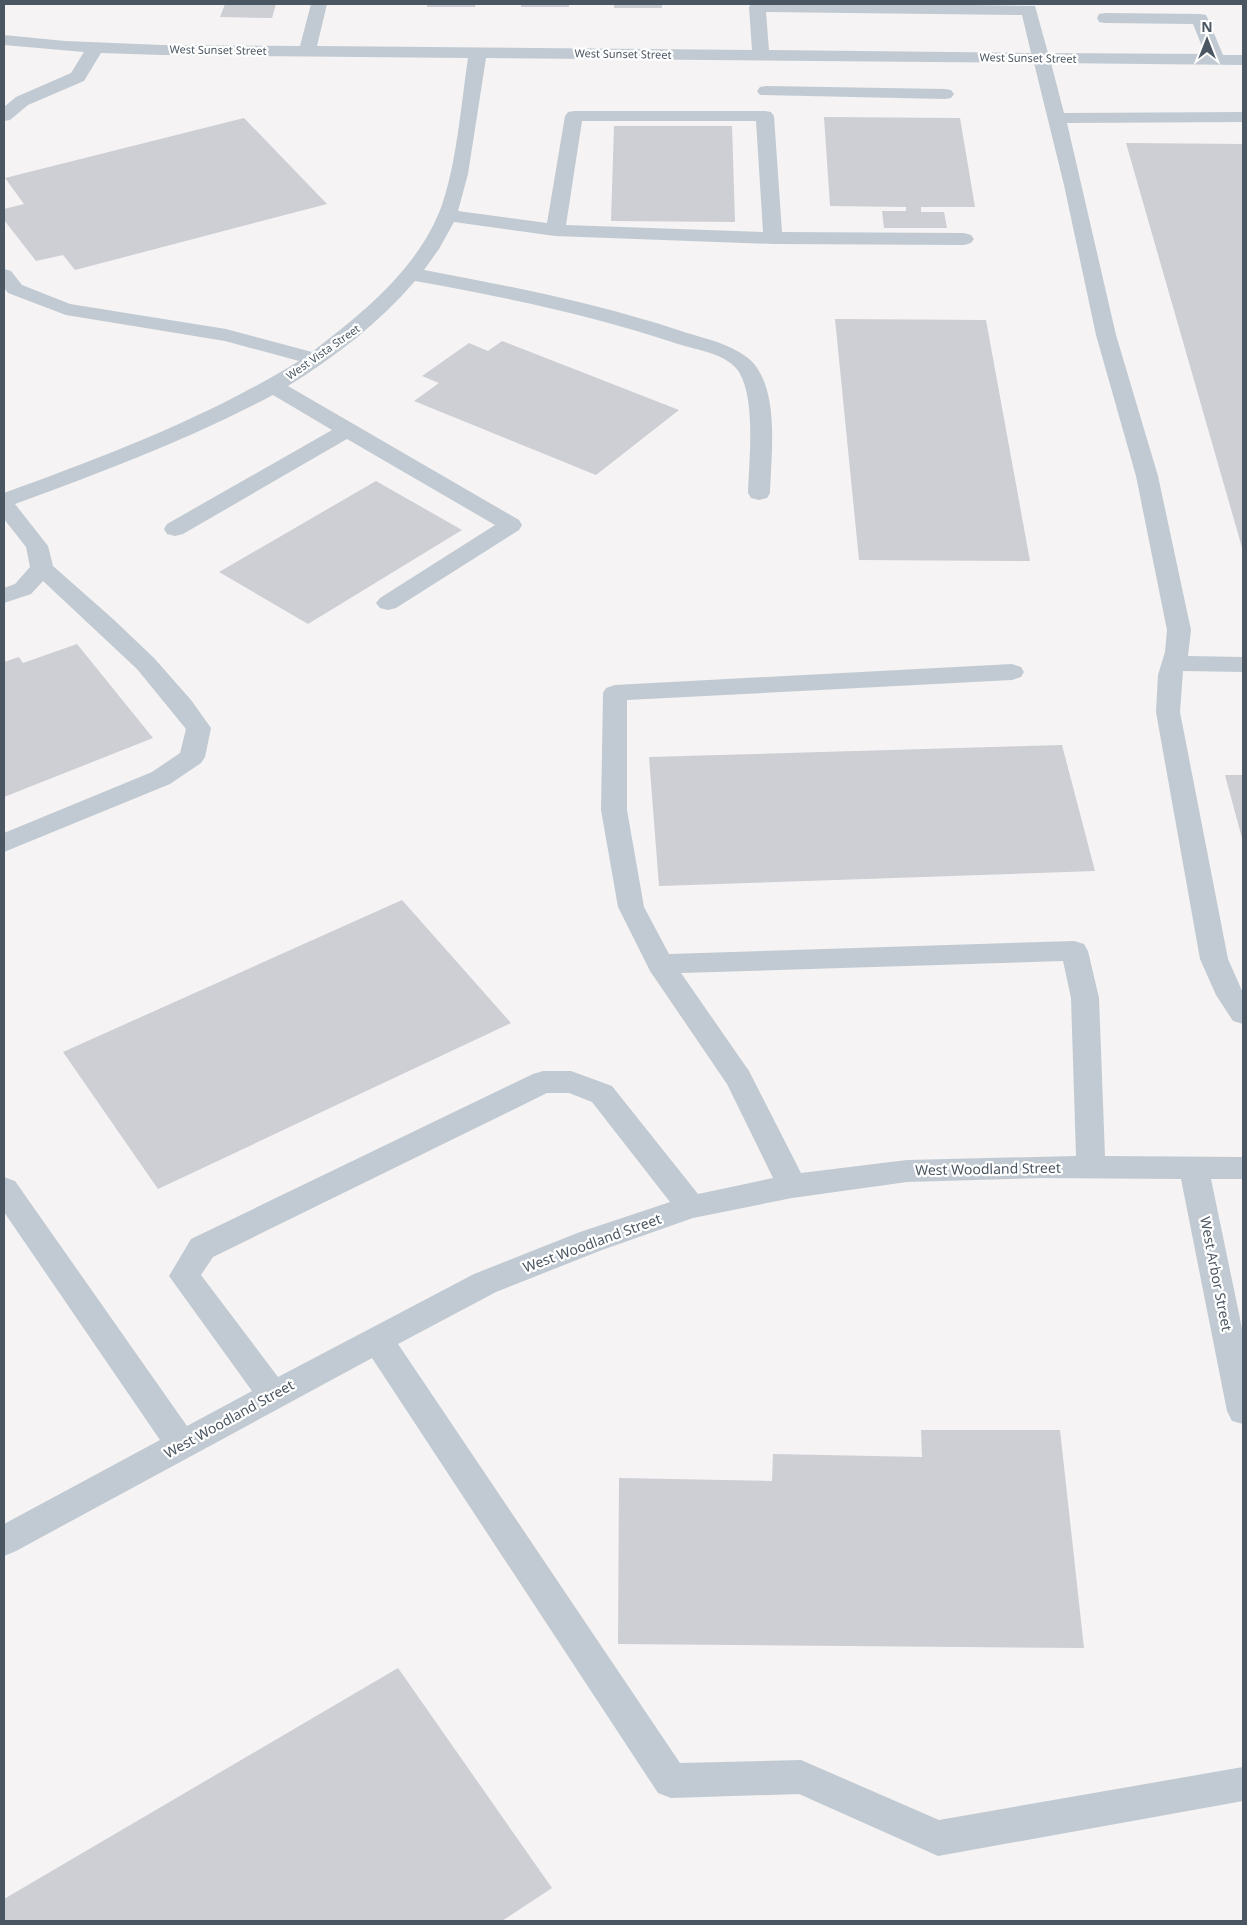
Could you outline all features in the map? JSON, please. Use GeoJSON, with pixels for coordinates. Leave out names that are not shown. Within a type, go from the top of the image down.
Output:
{"type":"FeatureCollection","features":[{"type":"Feature","properties":{"kind":"street"},"geometry":{"type":"LineString","coordinates":[[306,51],[319,4]]}},
{"type":"Feature","properties":{"kind":"street"},"geometry":{"type":"LineString","coordinates":[[774,238],[765,116],[766,70],[757,7],[1032,7],[1106,335],[1147,476],[1179,630],[1177,652],[1170,674],[1168,712],[1214,959],[1230,995],[1243,1014]]}},
{"type":"Feature","properties":{"kind":"street"},"geometry":{"type":"LineString","coordinates":[[1105,18],[1200,19],[1216,60]]}},
{"type":"Feature","properties":{"kind":"street","name":"West Sunset Street"},"geometry":{"type":"LineString","coordinates":[[4,40],[162,50],[478,53],[766,70],[1042,58],[1243,60]]}},
{"type":"Feature","properties":{"kind":"street"},"geometry":{"type":"LineString","coordinates":[[4,116],[22,100],[78,77],[96,47]]}},
{"type":"Feature","properties":{"kind":"street","name":"West Vista Street"},"geometry":{"type":"LineString","coordinates":[[7,495],[181,433],[235,408],[315,359],[364,323],[411,274],[440,231],[447,215],[458,179],[478,53]]}},
{"type":"Feature","properties":{"kind":"street"},"geometry":{"type":"LineString","coordinates":[[766,70],[945,94]]}},
{"type":"Feature","properties":{"kind":"street"},"geometry":{"type":"LineString","coordinates":[[555,230],[574,116],[765,116]]}},
{"type":"Feature","properties":{"kind":"street"},"geometry":{"type":"LineString","coordinates":[[1056,118],[1243,117]]}},
{"type":"Feature","properties":{"kind":"street"},"geometry":{"type":"LineString","coordinates":[[447,215],[555,230],[774,238],[964,239]]}},
{"type":"Feature","properties":{"kind":"street"},"geometry":{"type":"LineString","coordinates":[[411,274],[525,294],[638,323],[732,356],[749,371],[758,396],[759,492]]}},
{"type":"Feature","properties":{"kind":"street"},"geometry":{"type":"LineString","coordinates":[[4,276],[15,289],[66,309],[226,335],[315,359]]}},
{"type":"Feature","properties":{"kind":"street"},"geometry":{"type":"LineString","coordinates":[[272,386],[511,525],[388,603]]}},
{"type":"Feature","properties":{"kind":"street"},"geometry":{"type":"LineString","coordinates":[[175,529],[347,430]]}},
{"type":"Feature","properties":{"kind":"street"},"geometry":{"type":"LineString","coordinates":[[4,842],[161,778],[192,757],[198,728],[180,700],[95,614],[42,568],[37,546],[7,495]]}},
{"type":"Feature","properties":{"kind":"street"},"geometry":{"type":"LineString","coordinates":[[4,596],[23,589],[42,568]]}},
{"type":"Feature","properties":{"kind":"street"},"geometry":{"type":"LineString","coordinates":[[1174,663],[1243,664]]}},
{"type":"Feature","properties":{"kind":"street"},"geometry":{"type":"LineString","coordinates":[[792,1186],[739,1079],[660,964],[631,907],[614,810],[615,693],[1012,672]]}},
{"type":"Feature","properties":{"kind":"street"},"geometry":{"type":"LineString","coordinates":[[660,964],[1074,951],[1085,998],[1091,1167]]}},
{"type":"Feature","properties":{"kind":"street"},"geometry":{"type":"LineString","coordinates":[[273,1395],[184,1276],[202,1248],[543,1082],[571,1082],[602,1094],[691,1207]]}},
{"type":"Feature","properties":{"kind":"street","name":"West Woodland Street"},"geometry":{"type":"LineString","coordinates":[[4,1541],[377,1339],[485,1283],[591,1241],[691,1207],[792,1186],[907,1171],[1091,1167],[1243,1168]]}},
{"type":"Feature","properties":{"kind":"street","name":"West Arbor Street"},"geometry":{"type":"LineString","coordinates":[[1194,1167],[1243,1410]]}},
{"type":"Feature","properties":{"kind":"street"},"geometry":{"type":"LineString","coordinates":[[4,1190],[182,1445]]}},
{"type":"Feature","properties":{"kind":"street"},"geometry":{"type":"LineString","coordinates":[[377,1339],[671,1781],[801,1777],[938,1838],[1243,1784]]}},
{"type":"Feature","properties":{"kind":"building"},"geometry":{"type":"Polygon","coordinates":[[[225,4],[276,4],[272,18],[220,17],[225,4]]]}},
{"type":"Feature","properties":{"kind":"building"},"geometry":{"type":"Polygon","coordinates":[[[427,4],[476,4],[475,7],[427,7],[427,4]]]}},
{"type":"Feature","properties":{"kind":"building"},"geometry":{"type":"Polygon","coordinates":[[[521,4],[569,4],[569,7],[521,7],[521,4]]]}},
{"type":"Feature","properties":{"kind":"building"},"geometry":{"type":"Polygon","coordinates":[[[614,4],[662,4],[662,8],[614,8],[614,4]]]}},
{"type":"Feature","properties":{"kind":"building"},"geometry":{"type":"Polygon","coordinates":[[[824,117],[960,118],[975,207],[921,207],[921,212],[944,212],[947,228],[884,228],[882,211],[906,211],[906,207],[830,206],[824,117]]]}},
{"type":"Feature","properties":{"kind":"building"},"geometry":{"type":"Polygon","coordinates":[[[244,118],[327,204],[75,270],[63,255],[36,261],[4,220],[4,209],[24,204],[5,178],[244,118]]]}},
{"type":"Feature","properties":{"kind":"building"},"geometry":{"type":"Polygon","coordinates":[[[614,126],[732,126],[735,222],[611,221],[614,126]]]}},
{"type":"Feature","properties":{"kind":"building"},"geometry":{"type":"Polygon","coordinates":[[[1126,143],[1243,144],[1243,551],[1126,143]]]}},
{"type":"Feature","properties":{"kind":"building"},"geometry":{"type":"Polygon","coordinates":[[[835,319],[986,320],[1030,561],[859,560],[835,319]]]}},
{"type":"Feature","properties":{"kind":"building"},"geometry":{"type":"Polygon","coordinates":[[[502,341],[679,410],[596,475],[414,401],[439,383],[422,376],[469,343],[488,351],[502,341]]]}},
{"type":"Feature","properties":{"kind":"building"},"geometry":{"type":"Polygon","coordinates":[[[376,481],[462,530],[308,624],[219,572],[376,481]]]}},
{"type":"Feature","properties":{"kind":"building"},"geometry":{"type":"Polygon","coordinates":[[[77,644],[153,738],[4,797],[4,662],[19,657],[23,663],[77,644]]]}},
{"type":"Feature","properties":{"kind":"building"},"geometry":{"type":"Polygon","coordinates":[[[1062,745],[1095,871],[659,886],[649,757],[1062,745]]]}},
{"type":"Feature","properties":{"kind":"building"},"geometry":{"type":"Polygon","coordinates":[[[1225,775],[1243,775],[1243,842],[1225,775]]]}},
{"type":"Feature","properties":{"kind":"building"},"geometry":{"type":"Polygon","coordinates":[[[402,900],[511,1023],[158,1189],[63,1052],[402,900]]]}},
{"type":"Feature","properties":{"kind":"building"},"geometry":{"type":"Polygon","coordinates":[[[921,1430],[1060,1430],[1084,1648],[618,1644],[619,1478],[772,1481],[773,1454],[922,1457],[921,1430]]]}},
{"type":"Feature","properties":{"kind":"building"},"geometry":{"type":"Polygon","coordinates":[[[398,1668],[552,1888],[502,1921],[4,1921],[4,1899],[398,1668]]]}}]}
